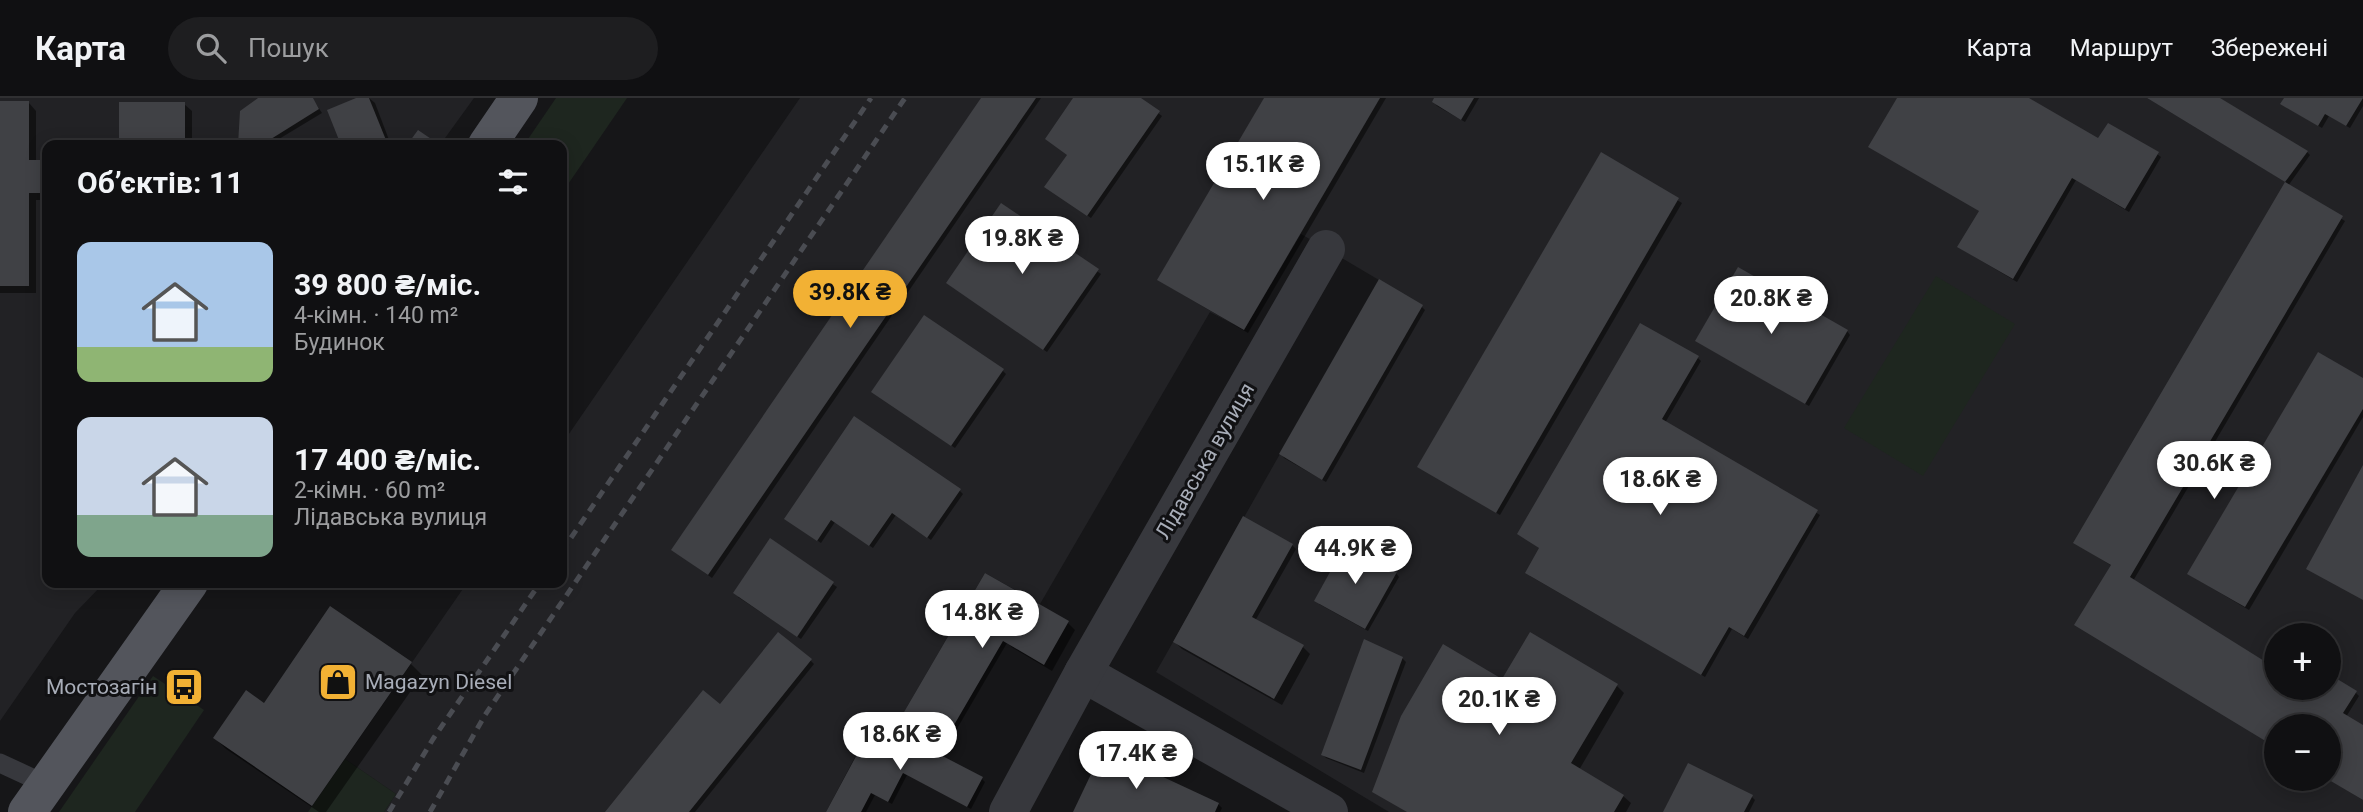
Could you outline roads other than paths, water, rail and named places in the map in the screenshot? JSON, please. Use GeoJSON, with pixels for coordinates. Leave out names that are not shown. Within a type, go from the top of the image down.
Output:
{"type":"FeatureCollection","features":[{"type":"Feature","properties":{"kind":"main road"},"geometry":{"type":"LineString","coordinates":[[490,140],[519,98]]}},
{"type":"Feature","properties":{"kind":"main road"},"geometry":{"type":"LineString","coordinates":[[36,798],[185,588]]}},
{"type":"Feature","properties":{"kind":"street","name":"Лідавська вулиця"},"geometry":{"type":"LineString","coordinates":[[1008,812],[1083,673],[1326,249]]}},
{"type":"Feature","properties":{"kind":"street"},"geometry":{"type":"LineString","coordinates":[[1083,673],[1329,812]]}},
{"type":"Feature","properties":{"kind":"lane"},"geometry":{"type":"LineString","coordinates":[[0,762],[36,798]]}},
{"type":"Feature","properties":{"kind":"railway"},"geometry":{"type":"LineString","coordinates":[[567,544],[871,98]]}},
{"type":"Feature","properties":{"kind":"railway"},"geometry":{"type":"LineString","coordinates":[[430,812],[485,715],[905,98]]}},
{"type":"Feature","properties":{"kind":"railway"},"geometry":{"type":"LineString","coordinates":[[389,812],[433,739],[537,588]]}},
{"type":"Feature","properties":{"kind":"place","name":"Magazyn Diesel"},"geometry":{"type":"Point","coordinates":[338,682]}},
{"type":"Feature","properties":{"kind":"place","name":"Мостозагін"},"geometry":{"type":"Point","coordinates":[184,687]}}]}
